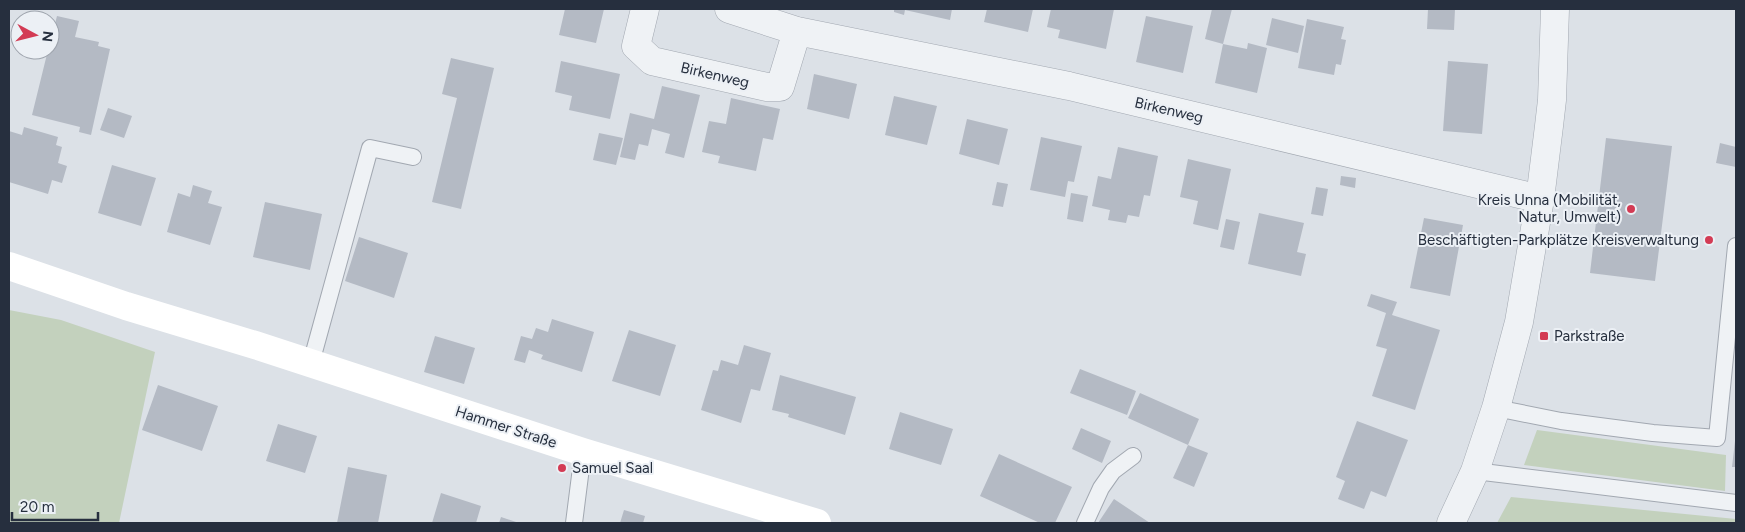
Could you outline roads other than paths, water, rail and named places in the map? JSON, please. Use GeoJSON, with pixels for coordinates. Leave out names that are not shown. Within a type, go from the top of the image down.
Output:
{"type":"FeatureCollection","features":[{"type":"Feature","properties":{"kind":"main road","name":"Hammer Straße"},"geometry":{"type":"LineString","coordinates":[[9,266],[56,283],[311,363],[584,452],[818,523]]}},
{"type":"Feature","properties":{"kind":"main road","name":"Hammer Straße"},"geometry":{"type":"LineString","coordinates":[[9,278],[56,283]]}},
{"type":"Feature","properties":{"kind":"street","name":"Birkenweg"},"geometry":{"type":"LineString","coordinates":[[645,9],[636,46],[652,61],[767,87],[780,87],[796,31]]}},
{"type":"Feature","properties":{"kind":"street","name":"Birkenweg"},"geometry":{"type":"LineString","coordinates":[[729,9],[796,31],[1068,86],[1540,199]]}},
{"type":"Feature","properties":{"kind":"street"},"geometry":{"type":"LineString","coordinates":[[1451,523],[1475,470],[1496,408],[1519,322],[1540,199],[1552,100],[1554,9]]}},
{"type":"Feature","properties":{"kind":"lane"},"geometry":{"type":"LineString","coordinates":[[311,363],[370,148],[413,157]]}},
{"type":"Feature","properties":{"kind":"lane"},"geometry":{"type":"LineString","coordinates":[[1496,408],[1561,422],[1652,433],[1717,438],[1736,246]]}},
{"type":"Feature","properties":{"kind":"lane"},"geometry":{"type":"LineString","coordinates":[[574,523],[584,452]]}},
{"type":"Feature","properties":{"kind":"lane"},"geometry":{"type":"LineString","coordinates":[[1085,523],[1101,488],[1113,471],[1133,456]]}},
{"type":"Feature","properties":{"kind":"lane"},"geometry":{"type":"LineString","coordinates":[[1475,470],[1736,503]]}},
{"type":"Feature","properties":{"kind":"place","name":"Kreis Unna (Mobilität, Natur, Umwelt)"},"geometry":{"type":"Point","coordinates":[1631,209]}},
{"type":"Feature","properties":{"kind":"place","name":"Beschäftigten-Parkplätze Kreisverwaltung"},"geometry":{"type":"Point","coordinates":[1709,240]}},
{"type":"Feature","properties":{"kind":"place","name":"Parkstraße"},"geometry":{"type":"Point","coordinates":[1544,336]}},
{"type":"Feature","properties":{"kind":"place","name":"Samuel Saal"},"geometry":{"type":"Point","coordinates":[562,468]}}]}
